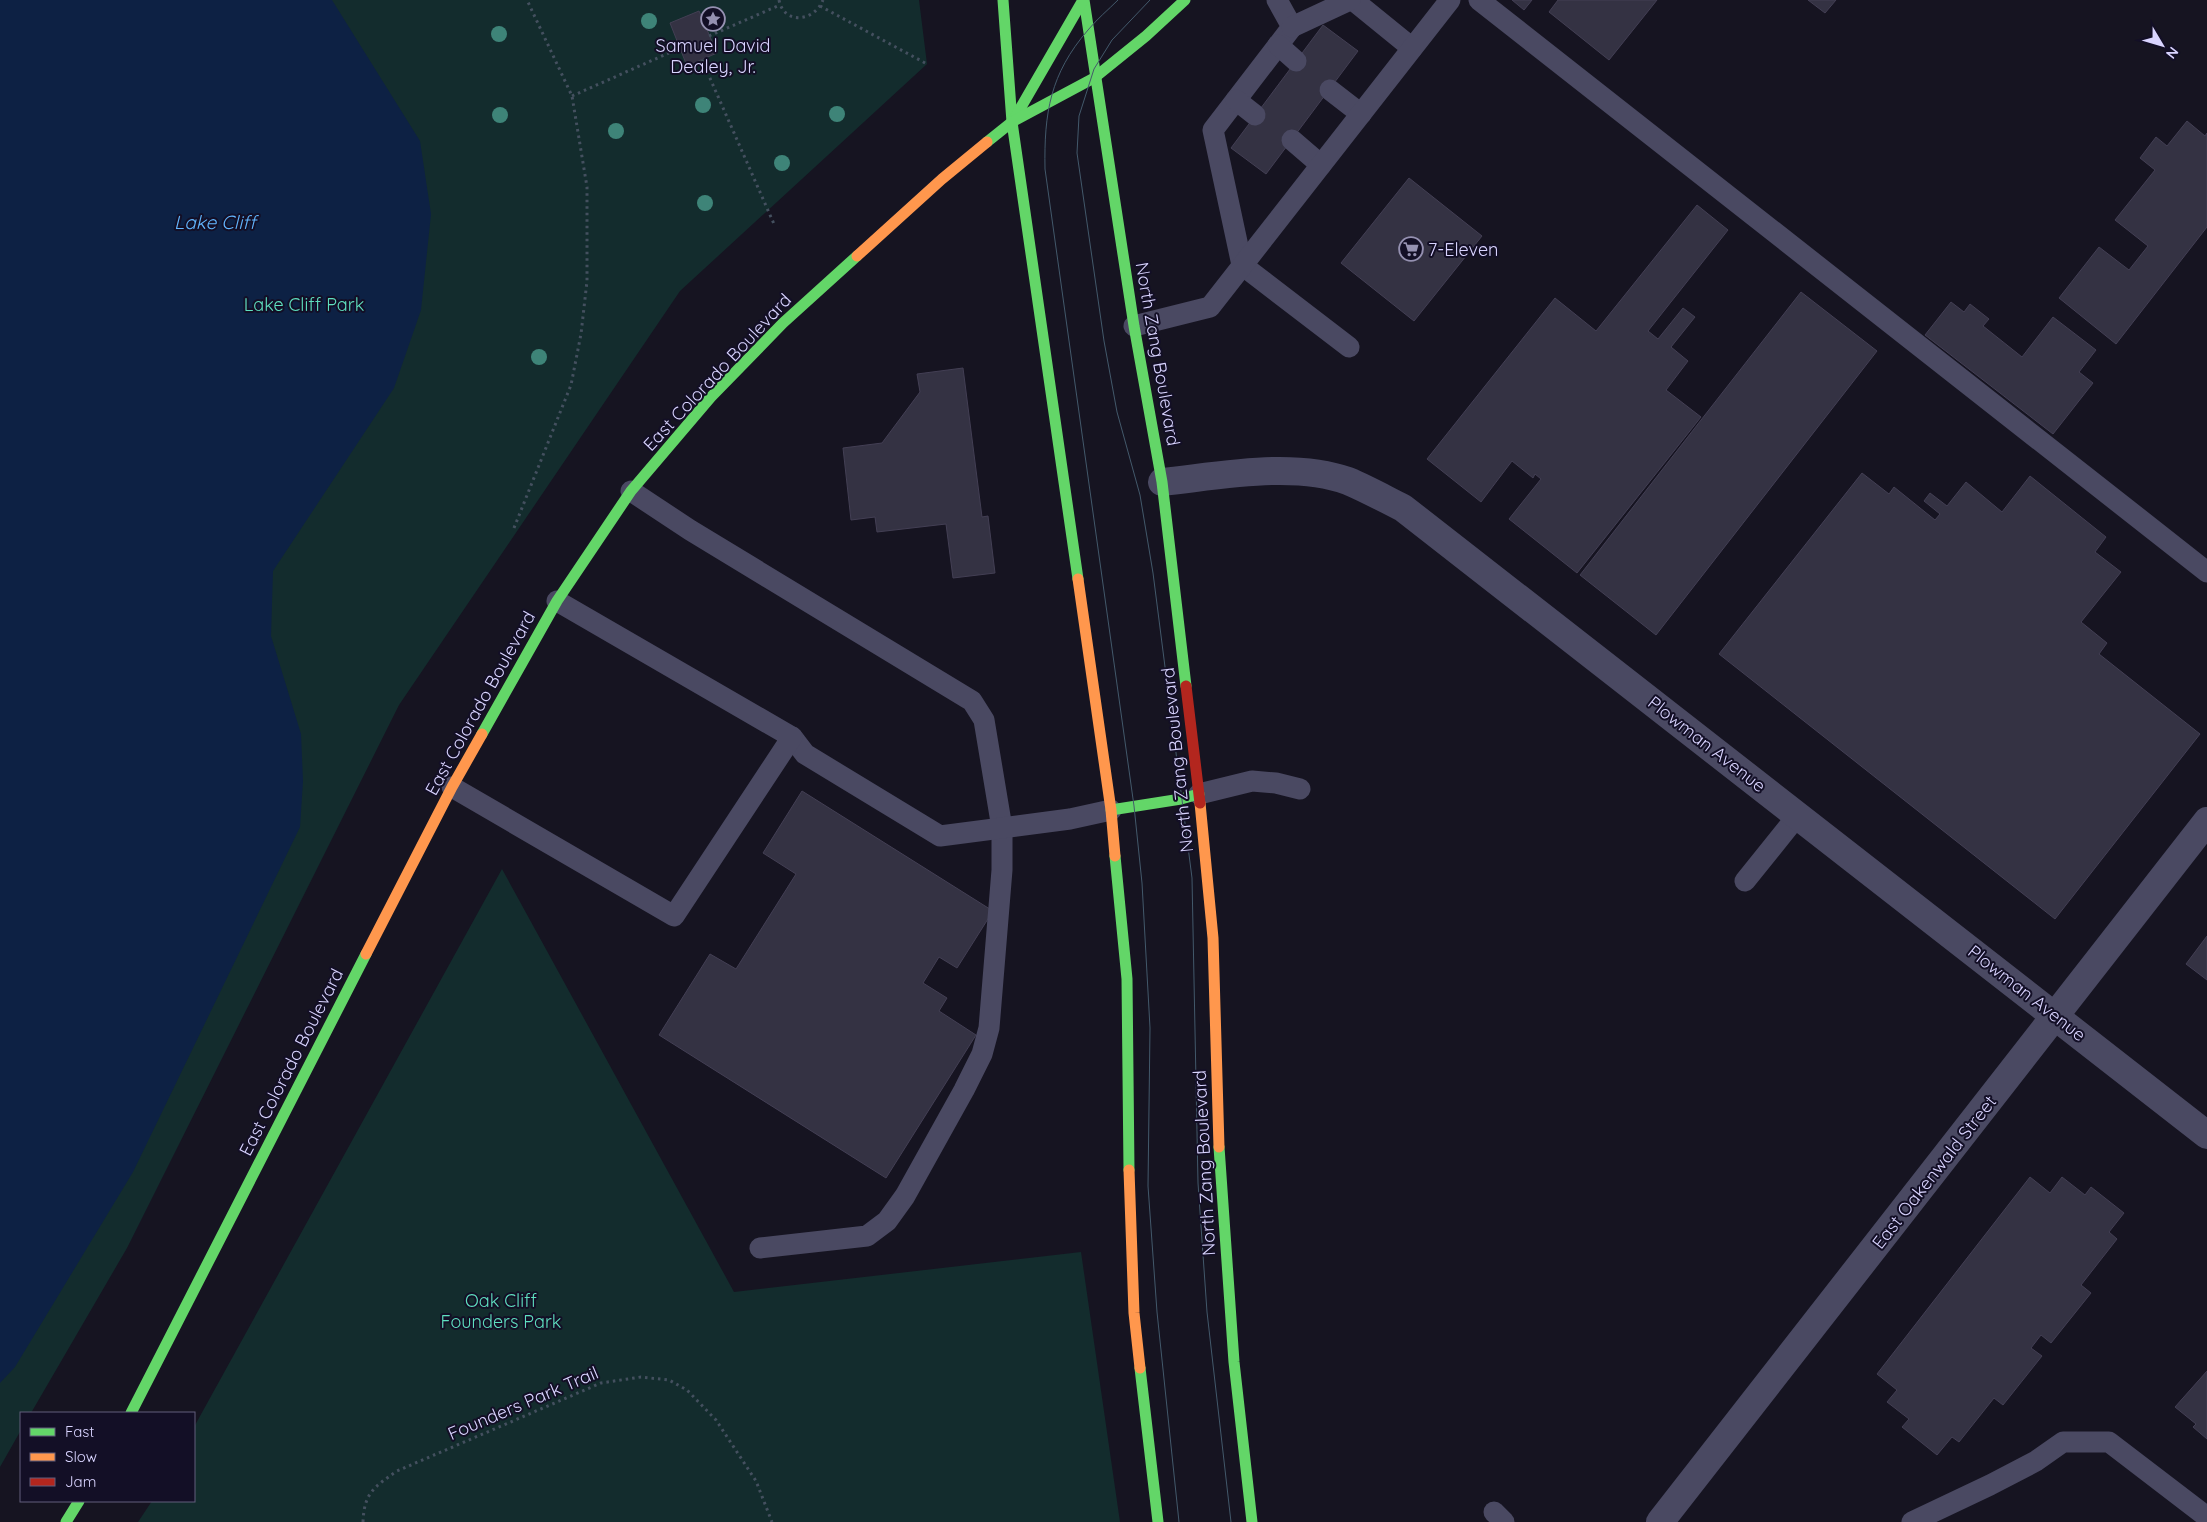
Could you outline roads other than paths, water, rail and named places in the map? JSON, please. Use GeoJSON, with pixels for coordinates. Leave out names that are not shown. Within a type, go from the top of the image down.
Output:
{"type":"FeatureCollection","features":[{"type":"Feature","properties":{"kind":"main road"},"geometry":{"type":"LineString","coordinates":[[1002,0],[1012,122],[1111,810],[1127,979],[1129,1187],[1134,1313],[1158,1522]]}},
{"type":"Feature","properties":{"kind":"main road","name":"East Colorado Boulevard"},"geometry":{"type":"LineString","coordinates":[[1012,122],[1084,0]]}},
{"type":"Feature","properties":{"kind":"main road","name":"North Zang Boulevard"},"geometry":{"type":"LineString","coordinates":[[1084,0],[1094,78],[1134,326],[1162,482],[1199,794],[1212,938],[1220,1183],[1234,1362],[1252,1522]]}},
{"type":"Feature","properties":{"kind":"main road","name":"East Colorado Boulevard"},"geometry":{"type":"LineString","coordinates":[[132,1412],[452,787],[556,602],[630,491],[712,397],[783,323],[948,174],[1012,122],[1094,78],[1146,36],[1185,0]]}},
{"type":"Feature","properties":{"kind":"main road"},"geometry":{"type":"LineString","coordinates":[[1111,810],[1181,799],[1199,794]]}},
{"type":"Feature","properties":{"kind":"main road"},"geometry":{"type":"LineString","coordinates":[[66,1522],[78,1502]]}},
{"type":"Feature","properties":{"kind":"street","name":"Plowman Avenue"},"geometry":{"type":"LineString","coordinates":[[1162,482],[1263,472],[1306,472],[1347,481],[1404,508],[2207,1135]]}},
{"type":"Feature","properties":{"kind":"street","name":"East Oakenwald Street"},"geometry":{"type":"LineString","coordinates":[[1660,1522],[2207,821]]}},
{"type":"Feature","properties":{"kind":"lane"},"geometry":{"type":"LineString","coordinates":[[1278,0],[1292,27]]}},
{"type":"Feature","properties":{"kind":"lane"},"geometry":{"type":"LineString","coordinates":[[1349,347],[1242,265],[1213,130],[1292,27],[1351,0],[1412,48]]}},
{"type":"Feature","properties":{"kind":"lane"},"geometry":{"type":"LineString","coordinates":[[1134,326],[1210,307],[1450,0]]}},
{"type":"Feature","properties":{"kind":"lane"},"geometry":{"type":"LineString","coordinates":[[1479,0],[2207,572]]}},
{"type":"Feature","properties":{"kind":"lane"},"geometry":{"type":"LineString","coordinates":[[1278,45],[1296,61]]}},
{"type":"Feature","properties":{"kind":"lane"},"geometry":{"type":"LineString","coordinates":[[1330,90],[1361,114]]}},
{"type":"Feature","properties":{"kind":"lane"},"geometry":{"type":"LineString","coordinates":[[1236,100],[1256,115]]}},
{"type":"Feature","properties":{"kind":"lane"},"geometry":{"type":"LineString","coordinates":[[1292,140],[1321,165]]}},
{"type":"Feature","properties":{"kind":"lane"},"geometry":{"type":"LineString","coordinates":[[630,491],[690,530],[972,701],[984,720],[1002,828],[1002,870],[989,1028],[982,1054],[906,1196],[887,1221],[866,1236],[760,1248]]}},
{"type":"Feature","properties":{"kind":"lane"},"geometry":{"type":"LineString","coordinates":[[556,602],[792,737],[805,754],[940,836],[1070,819],[1111,810]]}},
{"type":"Feature","properties":{"kind":"lane"},"geometry":{"type":"LineString","coordinates":[[452,787],[674,916],[792,737]]}},
{"type":"Feature","properties":{"kind":"lane"},"geometry":{"type":"LineString","coordinates":[[1199,794],[1252,781],[1276,783],[1300,789]]}},
{"type":"Feature","properties":{"kind":"lane"},"geometry":{"type":"LineString","coordinates":[[1745,881],[1798,815]]}},
{"type":"Feature","properties":{"kind":"lane"},"geometry":{"type":"LineString","coordinates":[[1912,1522],[2006,1477],[2036,1461],[2063,1442],[2109,1442],[2207,1517]]}},
{"type":"Feature","properties":{"kind":"water","name":"Lake Cliff"},"geometry":{"type":"Polygon","coordinates":[[[0,0],[332,0],[420,141],[431,214],[421,310],[394,388],[273,571],[271,636],[301,734],[303,781],[300,827],[133,1172],[15,1367],[0,1383],[0,0]]]}},
{"type":"Feature","properties":{"kind":"tram line"},"geometry":{"type":"LineString","coordinates":[[1118,0],[1091,26],[1075,46],[1057,79],[1048,112],[1045,169],[1134,806],[1142,883],[1150,1028],[1148,1186],[1157,1312],[1179,1522]]}},
{"type":"Feature","properties":{"kind":"tram line"},"geometry":{"type":"LineString","coordinates":[[1150,0],[1112,40],[1094,69],[1079,116],[1077,153],[1104,341],[1117,412],[1140,495],[1153,573],[1192,878],[1198,1183],[1207,1312],[1231,1522]]}},
{"type":"Feature","properties":{"kind":"place","name":"Samuel David Dealey, Jr."},"geometry":{"type":"Point","coordinates":[713,19]}},
{"type":"Feature","properties":{"kind":"place","name":"7-Eleven"},"geometry":{"type":"Point","coordinates":[1411,249]}},
{"type":"Feature","properties":{"kind":"park label","name":"Lake Cliff Park"},"geometry":{"type":"Point","coordinates":[304,304]}},
{"type":"Feature","properties":{"kind":"park label","name":"Oak Cliff Founders Park"},"geometry":{"type":"Point","coordinates":[501,1310]}}]}
